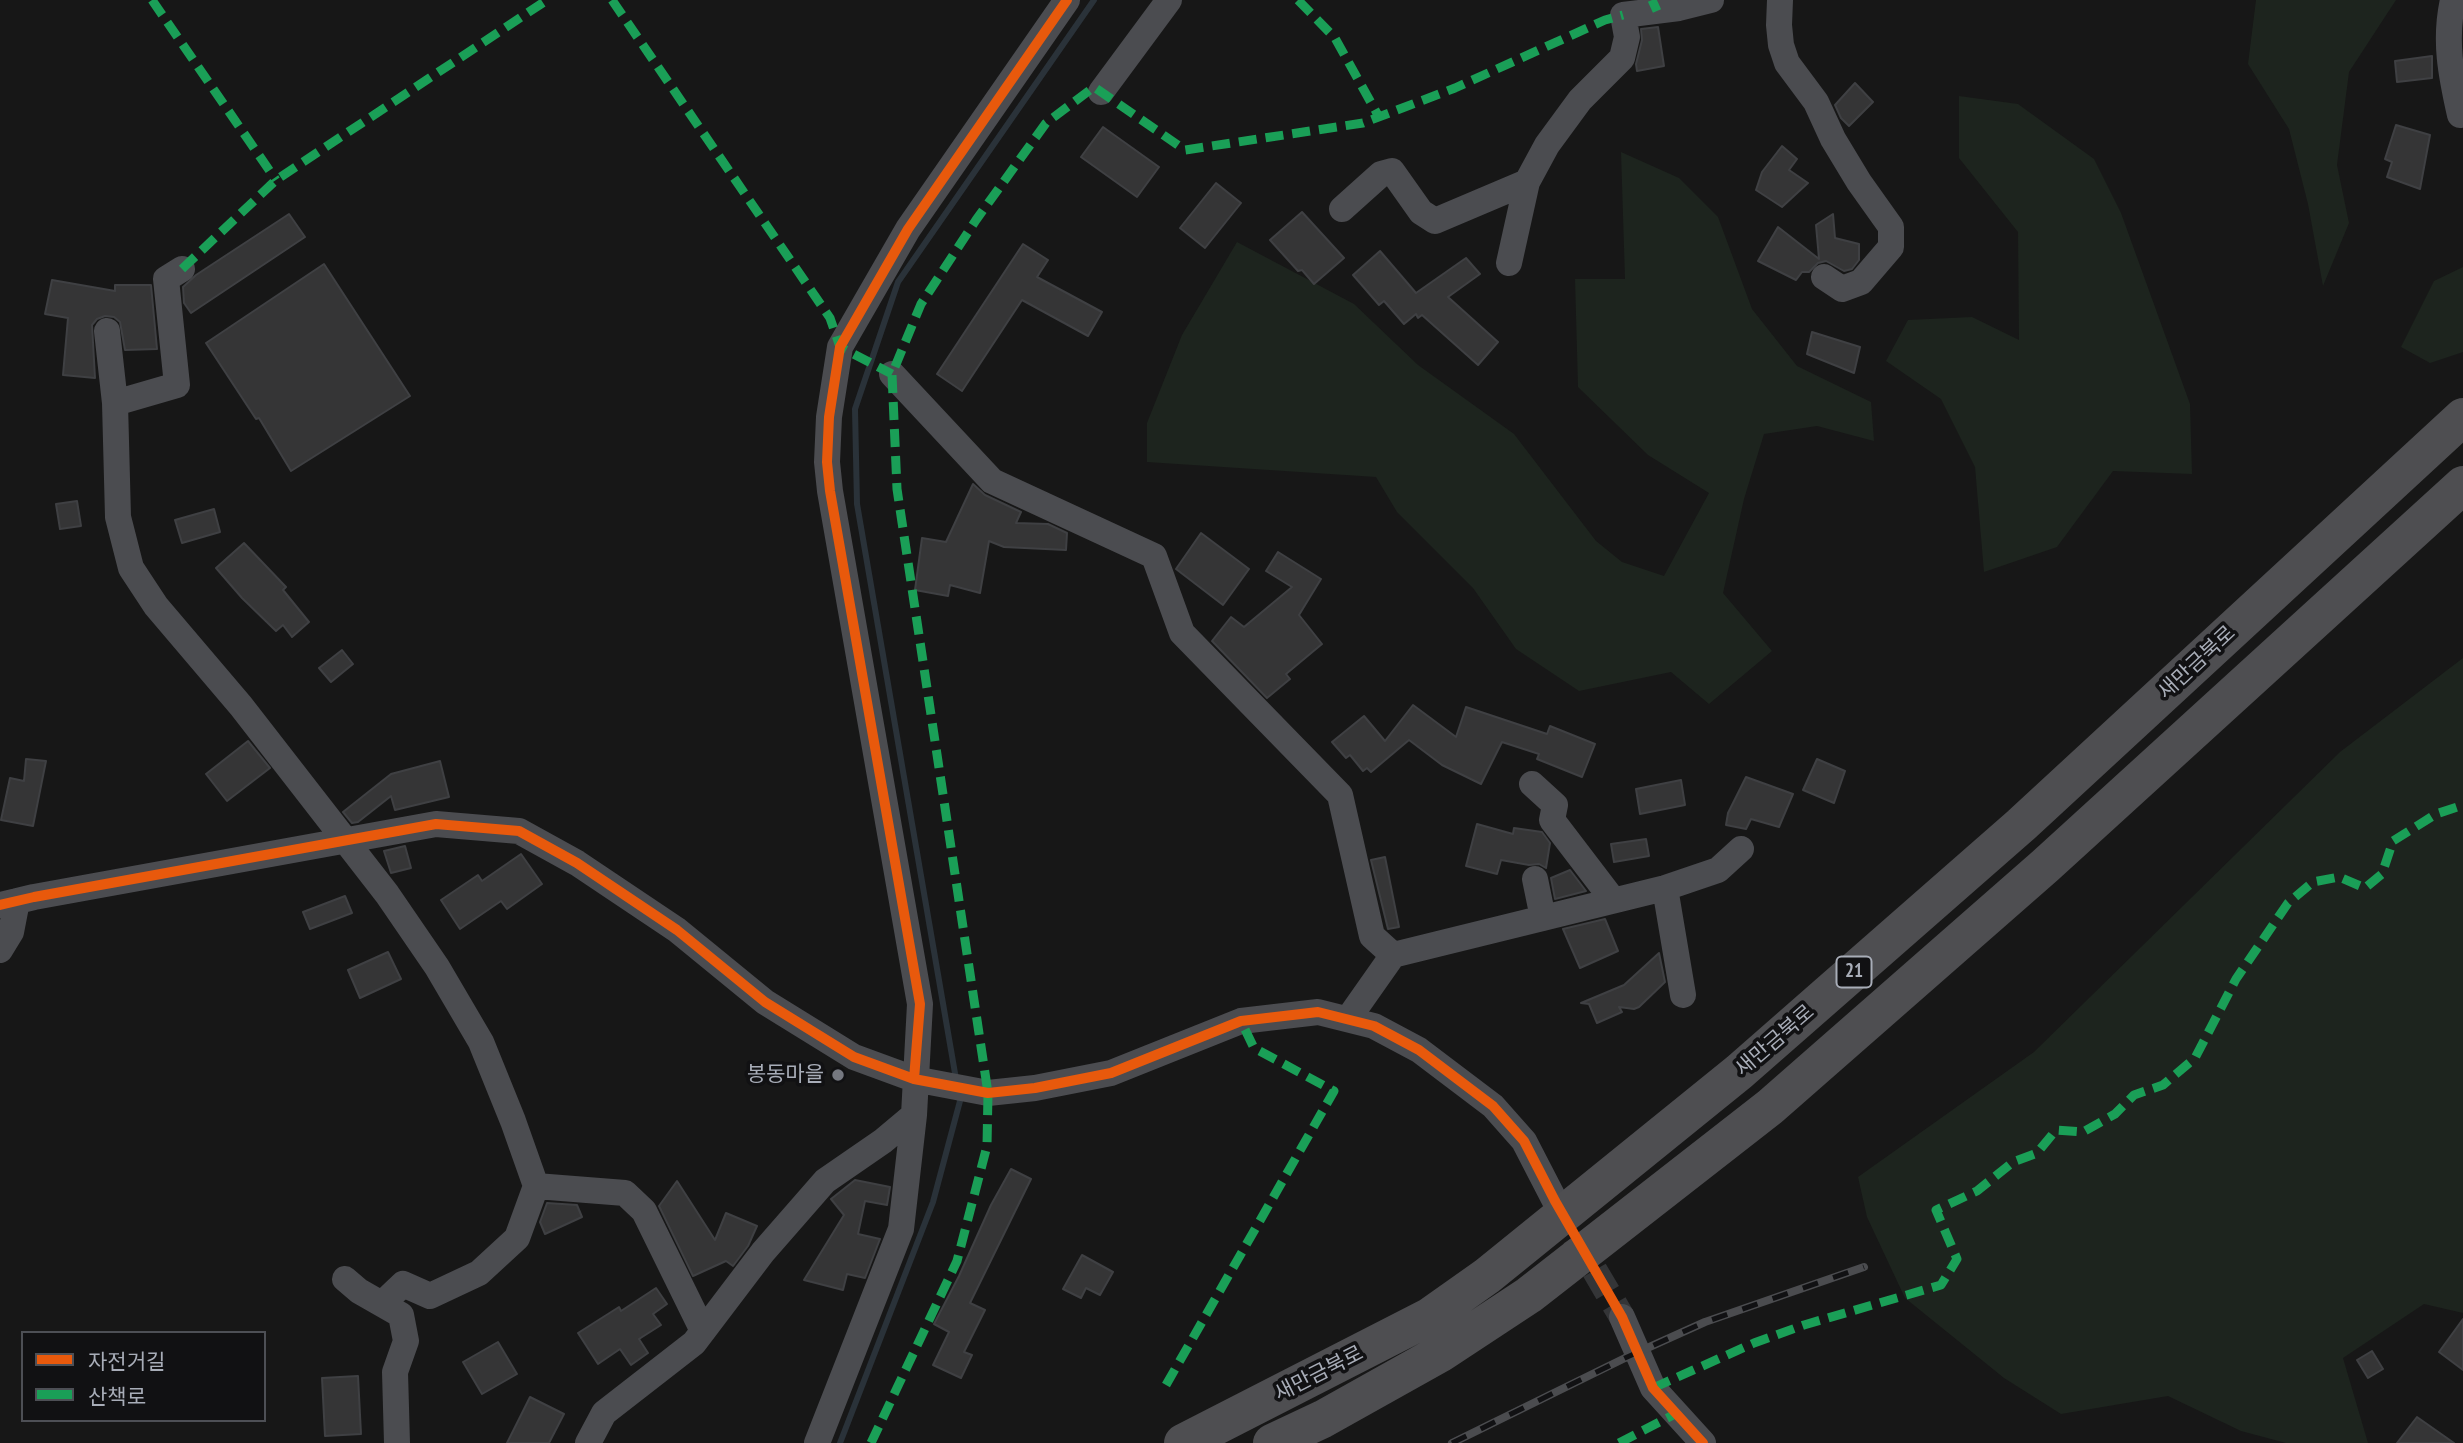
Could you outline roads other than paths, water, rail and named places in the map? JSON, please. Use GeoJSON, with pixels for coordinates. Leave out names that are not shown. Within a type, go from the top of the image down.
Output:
{"type":"FeatureCollection","features":[{"type":"Feature","properties":{"kind":"highway","name":"새만금북로"},"geometry":{"type":"LineString","coordinates":[[1183,1443],[1429,1317],[1498,1268],[1739,1072],[2021,825],[2463,417]]}},
{"type":"Feature","properties":{"kind":"highway","name":"새만금북로"},"geometry":{"type":"LineString","coordinates":[[1272,1443],[1323,1419],[1441,1353],[1518,1302],[1770,1107],[2045,866],[2463,485]]}},
{"type":"Feature","properties":{"kind":"street"},"geometry":{"type":"LineString","coordinates":[[817,1443],[901,1228],[914,1115],[920,1004],[830,491],[827,461],[829,417],[840,347],[908,229],[1067,0]]}},
{"type":"Feature","properties":{"kind":"street"},"geometry":{"type":"LineString","coordinates":[[1101,92],[1169,0]]}},
{"type":"Feature","properties":{"kind":"street"},"geometry":{"type":"LineString","coordinates":[[1509,263],[1527,181],[1547,145],[1580,100],[1622,58],[1627,37],[1623,15],[1679,8],[1711,0]]}},
{"type":"Feature","properties":{"kind":"street"},"geometry":{"type":"LineString","coordinates":[[1780,0],[1781,46],[1787,63],[1816,102],[1846,160],[1891,227],[1891,247],[1861,282],[1842,289],[1824,277]]}},
{"type":"Feature","properties":{"kind":"street"},"geometry":{"type":"LineString","coordinates":[[2453,0],[2449,16],[2449,67],[2460,115]]}},
{"type":"Feature","properties":{"kind":"street"},"geometry":{"type":"LineString","coordinates":[[1342,209],[1381,174],[1392,171],[1421,212],[1435,221],[1527,181]]}},
{"type":"Feature","properties":{"kind":"street"},"geometry":{"type":"LineString","coordinates":[[115,404],[177,385],[166,279],[182,269]]}},
{"type":"Feature","properties":{"kind":"street"},"geometry":{"type":"LineString","coordinates":[[107,331],[115,404],[118,517],[131,568],[156,606],[241,706],[387,894],[437,967],[481,1042],[536,1186],[517,1238],[479,1273],[430,1296],[403,1284],[383,1303]]}},
{"type":"Feature","properties":{"kind":"street"},"geometry":{"type":"LineString","coordinates":[[892,374],[992,481],[1154,556],[1182,633],[1340,796],[1372,936],[1393,955]]}},
{"type":"Feature","properties":{"kind":"street"},"geometry":{"type":"LineString","coordinates":[[1532,784],[1555,805],[1552,820],[1613,901]]}},
{"type":"Feature","properties":{"kind":"street"},"geometry":{"type":"LineString","coordinates":[[0,950],[11,932],[8,903],[436,824],[519,831],[577,863],[677,930],[765,1002],[853,1057],[914,1079],[988,1093],[1035,1088],[1111,1073],[1241,1021],[1318,1012],[1374,1026],[1419,1050],[1493,1106],[1524,1141],[1555,1201]]}},
{"type":"Feature","properties":{"kind":"street"},"geometry":{"type":"LineString","coordinates":[[1348,1019],[1393,955],[1665,888],[1718,870],[1741,849]]}},
{"type":"Feature","properties":{"kind":"street"},"geometry":{"type":"LineString","coordinates":[[1535,879],[1543,918]]}},
{"type":"Feature","properties":{"kind":"street"},"geometry":{"type":"LineString","coordinates":[[1665,888],[1683,995]]}},
{"type":"Feature","properties":{"kind":"street"},"geometry":{"type":"LineString","coordinates":[[588,1443],[604,1413],[694,1342],[763,1252],[825,1181],[883,1141],[914,1115]]}},
{"type":"Feature","properties":{"kind":"street"},"geometry":{"type":"LineString","coordinates":[[536,1186],[625,1193],[644,1211],[703,1331]]}},
{"type":"Feature","properties":{"kind":"street"},"geometry":{"type":"LineString","coordinates":[[345,1279],[359,1291],[401,1315],[406,1341],[395,1372],[397,1443]]}},
{"type":"Feature","properties":{"kind":"street"},"geometry":{"type":"LineString","coordinates":[[1622,1317],[1653,1388],[1703,1443]]}},
{"type":"Feature","properties":{"kind":"waterway"},"geometry":{"type":"LineString","coordinates":[[956,1079],[857,504],[855,409],[898,282],[1094,0]]}},
{"type":"Feature","properties":{"kind":"waterway"},"geometry":{"type":"LineString","coordinates":[[840,1443],[933,1202],[960,1101],[958,1094]]}},
{"type":"Feature","properties":{"kind":"tunnel"},"geometry":{"type":"LineString","coordinates":[[1555,1203],[1622,1317]]}},
{"type":"Feature","properties":{"kind":"railway"},"geometry":{"type":"LineString","coordinates":[[1452,1443],[1705,1322],[1864,1267]]}},
{"type":"Feature","properties":{"kind":"place","name":"봉동마을"},"geometry":{"type":"Point","coordinates":[838,1075]}}]}
